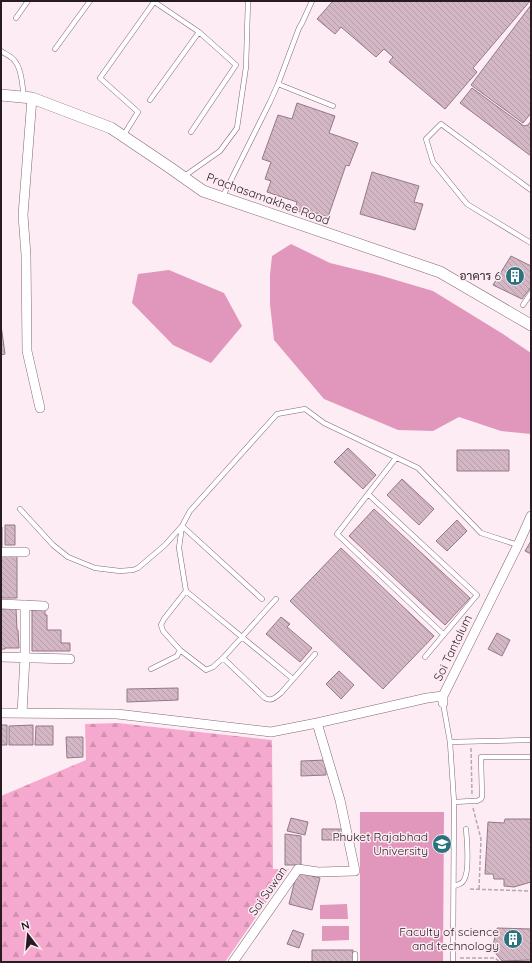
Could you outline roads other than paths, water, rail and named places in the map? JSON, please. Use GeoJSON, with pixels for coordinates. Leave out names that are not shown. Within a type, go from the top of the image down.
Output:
{"type":"FeatureCollection","features":[{"type":"Feature","properties":{"kind":"street","name":"Prachasamakhee Road"},"geometry":{"type":"LineString","coordinates":[[1,95],[28,97],[111,128],[203,191],[440,272],[531,325]]}},
{"type":"Feature","properties":{"kind":"street"},"geometry":{"type":"LineString","coordinates":[[28,97],[23,215],[26,255],[28,351],[40,408]]}},
{"type":"Feature","properties":{"kind":"street","name":"Soi Tantalum"},"geometry":{"type":"LineString","coordinates":[[443,700],[531,516]]}},
{"type":"Feature","properties":{"kind":"street"},"geometry":{"type":"LineString","coordinates":[[1,552],[25,552]]}},
{"type":"Feature","properties":{"kind":"street"},"geometry":{"type":"LineString","coordinates":[[1,604],[44,606]]}},
{"type":"Feature","properties":{"kind":"street"},"geometry":{"type":"LineString","coordinates":[[22,713],[25,657],[25,605]]}},
{"type":"Feature","properties":{"kind":"street"},"geometry":{"type":"LineString","coordinates":[[1,657],[70,659]]}},
{"type":"Feature","properties":{"kind":"street"},"geometry":{"type":"LineString","coordinates":[[1,713],[117,714],[271,732],[420,700],[443,700]]}},
{"type":"Feature","properties":{"kind":"street","name":"Soi Suwan"},"geometry":{"type":"LineString","coordinates":[[233,962],[298,869],[318,872],[356,871],[340,800],[318,723]]}},
{"type":"Feature","properties":{"kind":"lane"},"geometry":{"type":"LineString","coordinates":[[16,18],[28,1]]}},
{"type":"Feature","properties":{"kind":"lane"},"geometry":{"type":"LineString","coordinates":[[55,49],[90,1]]}},
{"type":"Feature","properties":{"kind":"lane"},"geometry":{"type":"LineString","coordinates":[[183,177],[220,151],[237,128],[246,67],[248,1]]}},
{"type":"Feature","properties":{"kind":"lane"},"geometry":{"type":"LineString","coordinates":[[222,198],[278,84],[298,28],[302,23],[312,1]]}},
{"type":"Feature","properties":{"kind":"lane"},"geometry":{"type":"LineString","coordinates":[[123,136],[138,112],[100,78],[154,2],[198,32],[236,65],[191,132]]}},
{"type":"Feature","properties":{"kind":"lane"},"geometry":{"type":"LineString","coordinates":[[150,100],[198,32]]}},
{"type":"Feature","properties":{"kind":"lane"},"geometry":{"type":"LineString","coordinates":[[1,51],[15,61],[28,97]]}},
{"type":"Feature","properties":{"kind":"lane"},"geometry":{"type":"LineString","coordinates":[[278,84],[333,106]]}},
{"type":"Feature","properties":{"kind":"lane"},"geometry":{"type":"LineString","coordinates":[[531,190],[441,124],[426,139],[433,162],[467,204],[531,243]]}},
{"type":"Feature","properties":{"kind":"lane"},"geometry":{"type":"LineString","coordinates":[[523,305],[531,293]]}},
{"type":"Feature","properties":{"kind":"lane"},"geometry":{"type":"LineString","coordinates":[[20,509],[53,545],[68,557],[95,568],[133,570],[138,568],[182,526],[190,511],[277,414],[305,409],[324,423],[418,468],[481,533],[518,545]]}},
{"type":"Feature","properties":{"kind":"lane"},"geometry":{"type":"LineString","coordinates":[[396,458],[337,534],[443,634]]}},
{"type":"Feature","properties":{"kind":"lane"},"geometry":{"type":"LineString","coordinates":[[368,494],[477,595],[425,657]]}},
{"type":"Feature","properties":{"kind":"lane"},"geometry":{"type":"LineString","coordinates":[[182,526],[180,548],[186,591],[293,679]]}},
{"type":"Feature","properties":{"kind":"lane"},"geometry":{"type":"LineString","coordinates":[[182,526],[262,599]]}},
{"type":"Feature","properties":{"kind":"lane"},"geometry":{"type":"LineString","coordinates":[[186,591],[161,625],[163,631],[180,650],[206,670],[213,667],[223,658],[276,599]]}},
{"type":"Feature","properties":{"kind":"lane"},"geometry":{"type":"LineString","coordinates":[[151,669],[176,656],[180,650]]}},
{"type":"Feature","properties":{"kind":"lane"},"geometry":{"type":"LineString","coordinates":[[223,658],[267,700],[270,700],[276,698],[281,693],[315,654]]}},
{"type":"Feature","properties":{"kind":"lane"},"geometry":{"type":"LineString","coordinates":[[443,700],[450,742],[454,802],[453,962]]}},
{"type":"Feature","properties":{"kind":"lane"},"geometry":{"type":"LineString","coordinates":[[450,742],[531,740]]}},
{"type":"Feature","properties":{"kind":"lane"},"geometry":{"type":"LineString","coordinates":[[454,802],[477,801],[482,797],[481,757],[531,757]]}},
{"type":"Feature","properties":{"kind":"lane"},"geometry":{"type":"LineString","coordinates":[[454,886],[459,885],[464,881],[467,874],[466,829]]}},
{"type":"Feature","properties":{"kind":"lane"},"geometry":{"type":"LineString","coordinates":[[356,954],[356,962]]}},
{"type":"Feature","properties":{"kind":"place","name":"อาคาร 6"},"geometry":{"type":"Point","coordinates":[515,276]}},
{"type":"Feature","properties":{"kind":"place","name":"Phuket Rajabhad University"},"geometry":{"type":"Point","coordinates":[442,844]}},
{"type":"Feature","properties":{"kind":"place","name":"Faculty of science and technology"},"geometry":{"type":"Point","coordinates":[513,939]}}]}
